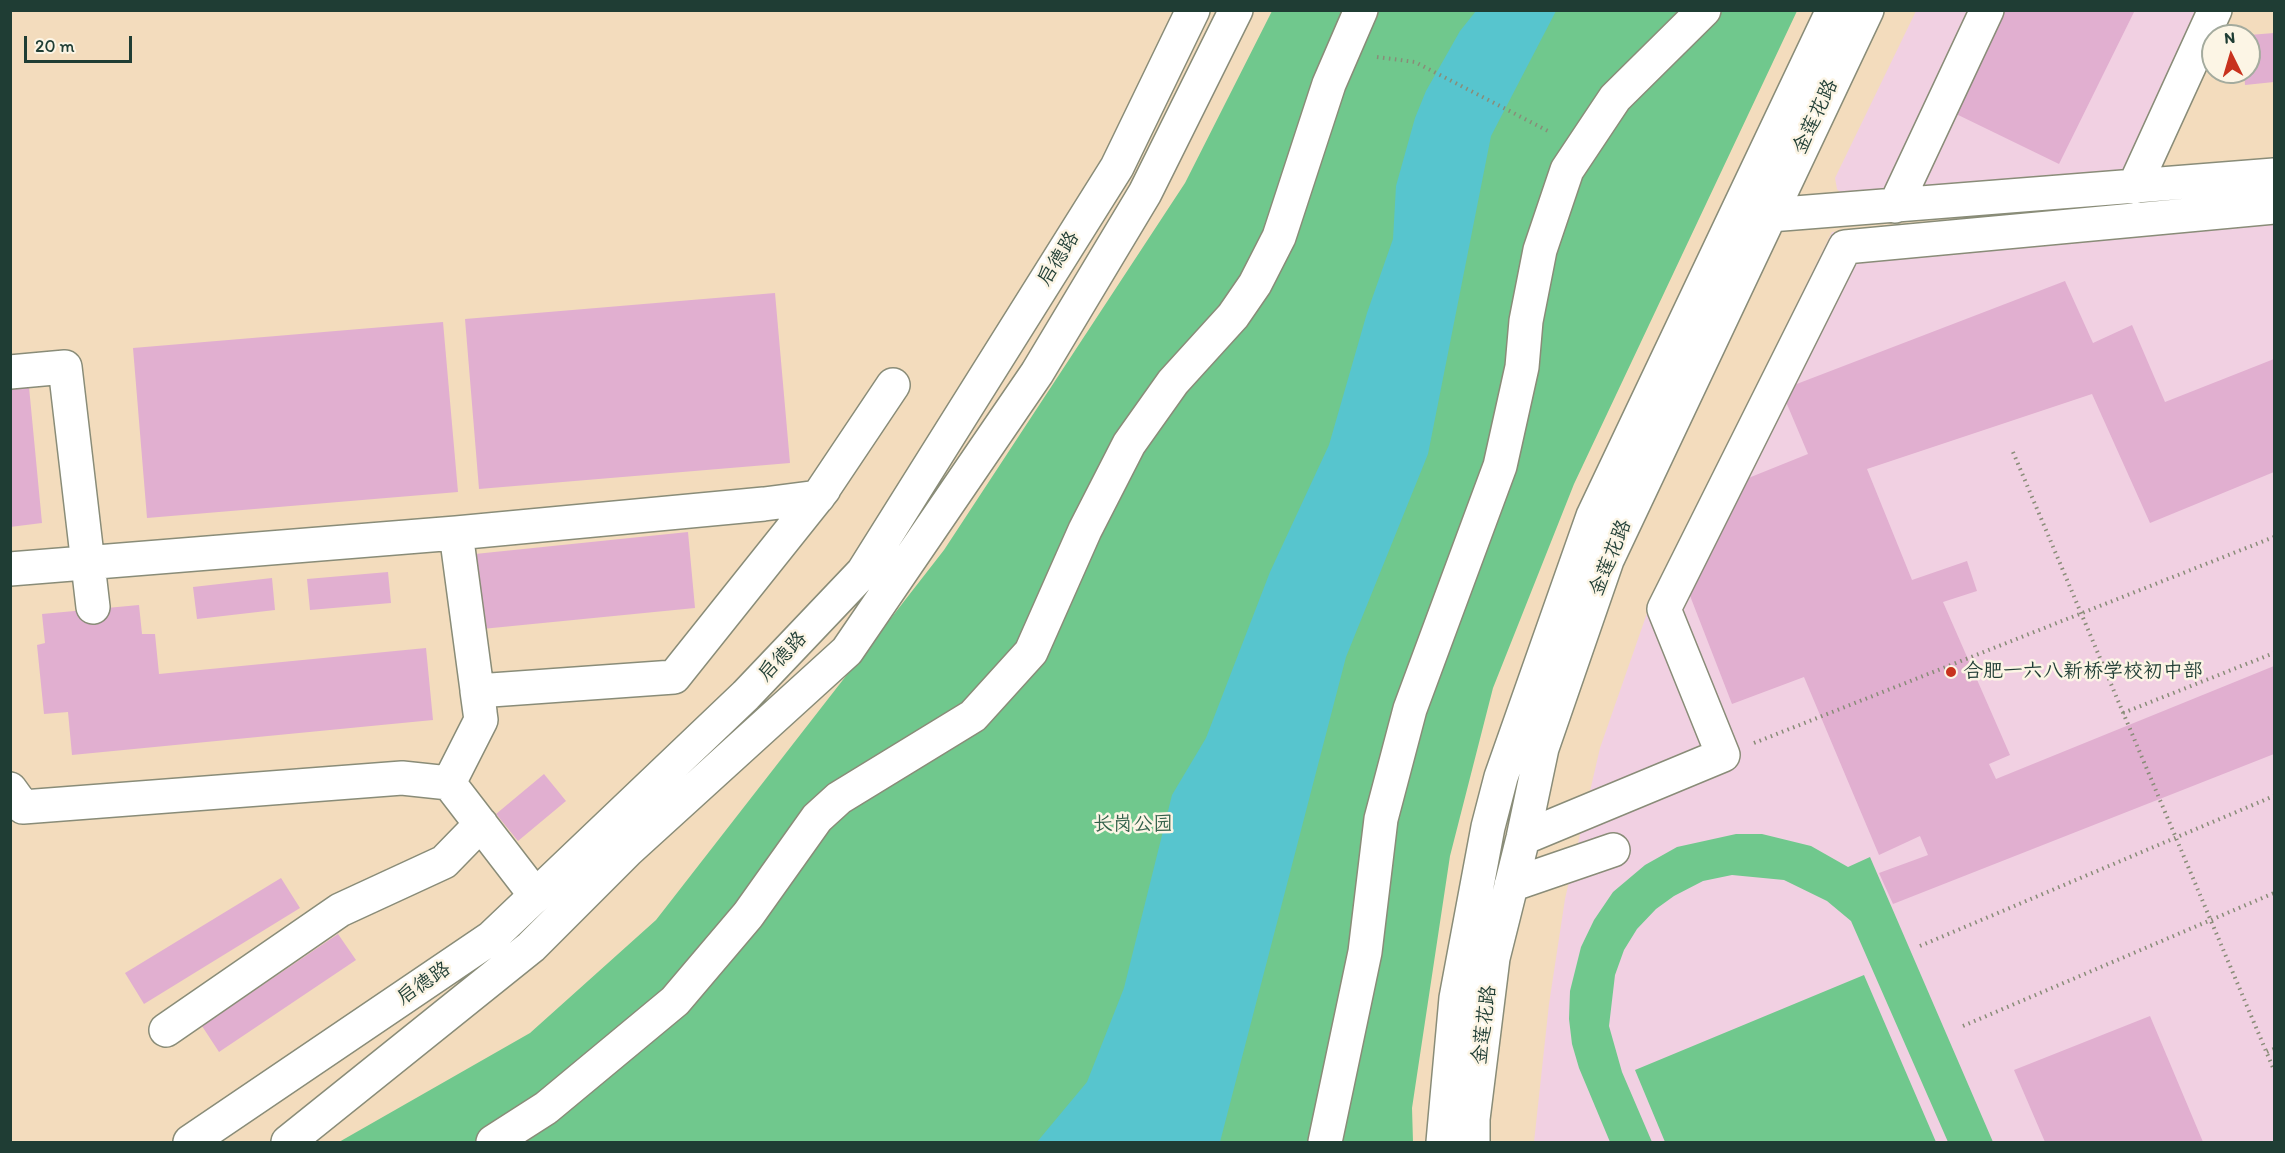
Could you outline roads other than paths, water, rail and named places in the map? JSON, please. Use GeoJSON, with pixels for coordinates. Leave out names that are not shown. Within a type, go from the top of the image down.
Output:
{"type":"FeatureCollection","features":[{"type":"Feature","properties":{"kind":"main road","name":"启德路"},"geometry":{"type":"LineString","coordinates":[[190,1143],[491,938],[746,695],[863,572],[1118,167],[1193,10]]}},
{"type":"Feature","properties":{"kind":"main road","name":"启德路"},"geometry":{"type":"LineString","coordinates":[[288,1143],[531,948],[627,851],[847,651],[1037,372],[1145,193],[1236,10]]}},
{"type":"Feature","properties":{"kind":"main road"},"geometry":{"type":"LineString","coordinates":[[493,1143],[546,1108],[675,1002],[748,915],[793,848],[839,798],[973,716],[1031,652],[1085,530],[1129,444],[1173,382],[1233,316],[1255,285],[1279,237],[1329,84],[1361,10]]}},
{"type":"Feature","properties":{"kind":"main road"},"geometry":{"type":"LineString","coordinates":[[1325,1143],[1365,952],[1381,819],[1410,709],[1500,466],[1522,367],[1526,321],[1540,250],[1567,170],[1615,98],[1695,22],[1704,10]]}},
{"type":"Feature","properties":{"kind":"main road","name":"金莲花路"},"geometry":{"type":"LineString","coordinates":[[1443,1143],[1456,998],[1488,827],[1501,777],[1593,516],[1833,10]]}},
{"type":"Feature","properties":{"kind":"main road","name":"金莲花路"},"geometry":{"type":"LineString","coordinates":[[1473,1143],[1473,1119],[1493,957],[1523,838],[1542,748],[1607,560],[1867,10]]}},
{"type":"Feature","properties":{"kind":"main road"},"geometry":{"type":"LineString","coordinates":[[1895,206],[1987,10]]}},
{"type":"Feature","properties":{"kind":"main road"},"geometry":{"type":"LineString","coordinates":[[2134,187],[2215,10]]}},
{"type":"Feature","properties":{"kind":"main road"},"geometry":{"type":"LineString","coordinates":[[1770,215],[2274,175]]}},
{"type":"Feature","properties":{"kind":"main road"},"geometry":{"type":"LineString","coordinates":[[1523,838],[1723,755],[1664,609],[1845,247],[2274,207]]}},
{"type":"Feature","properties":{"kind":"main road"},"geometry":{"type":"LineString","coordinates":[[10,372],[65,367],[93,607]]}},
{"type":"Feature","properties":{"kind":"main road"},"geometry":{"type":"LineString","coordinates":[[477,691],[674,677],[818,497],[893,385]]}},
{"type":"Feature","properties":{"kind":"main road"},"geometry":{"type":"LineString","coordinates":[[10,568],[752,506],[818,497]]}},
{"type":"Feature","properties":{"kind":"main road"},"geometry":{"type":"LineString","coordinates":[[449,783],[481,720],[456,532]]}},
{"type":"Feature","properties":{"kind":"main road"},"geometry":{"type":"LineString","coordinates":[[10,789],[23,807],[402,778],[449,783],[536,896]]}},
{"type":"Feature","properties":{"kind":"main road"},"geometry":{"type":"LineString","coordinates":[[166,1030],[340,910],[444,862],[481,824]]}},
{"type":"Feature","properties":{"kind":"main road"},"geometry":{"type":"LineString","coordinates":[[1511,885],[1613,850]]}},
{"type":"Feature","properties":{"kind":"water"},"geometry":{"type":"Polygon","coordinates":[[[1476,11],[1556,11],[1491,136],[1428,454],[1346,657],[1220,1142],[1037,1142],[1087,1082],[1124,988],[1172,795],[1206,738],[1270,572],[1329,445],[1367,313],[1393,239],[1396,186],[1415,118],[1426,91],[1460,31],[1476,11]]]}},
{"type":"Feature","properties":{"kind":"place","name":"合肥一六八新桥学校初中部"},"geometry":{"type":"Point","coordinates":[1951,672]}},
{"type":"Feature","properties":{"kind":"park label","name":"长岗公园"},"geometry":{"type":"Point","coordinates":[1133,825]}}]}
